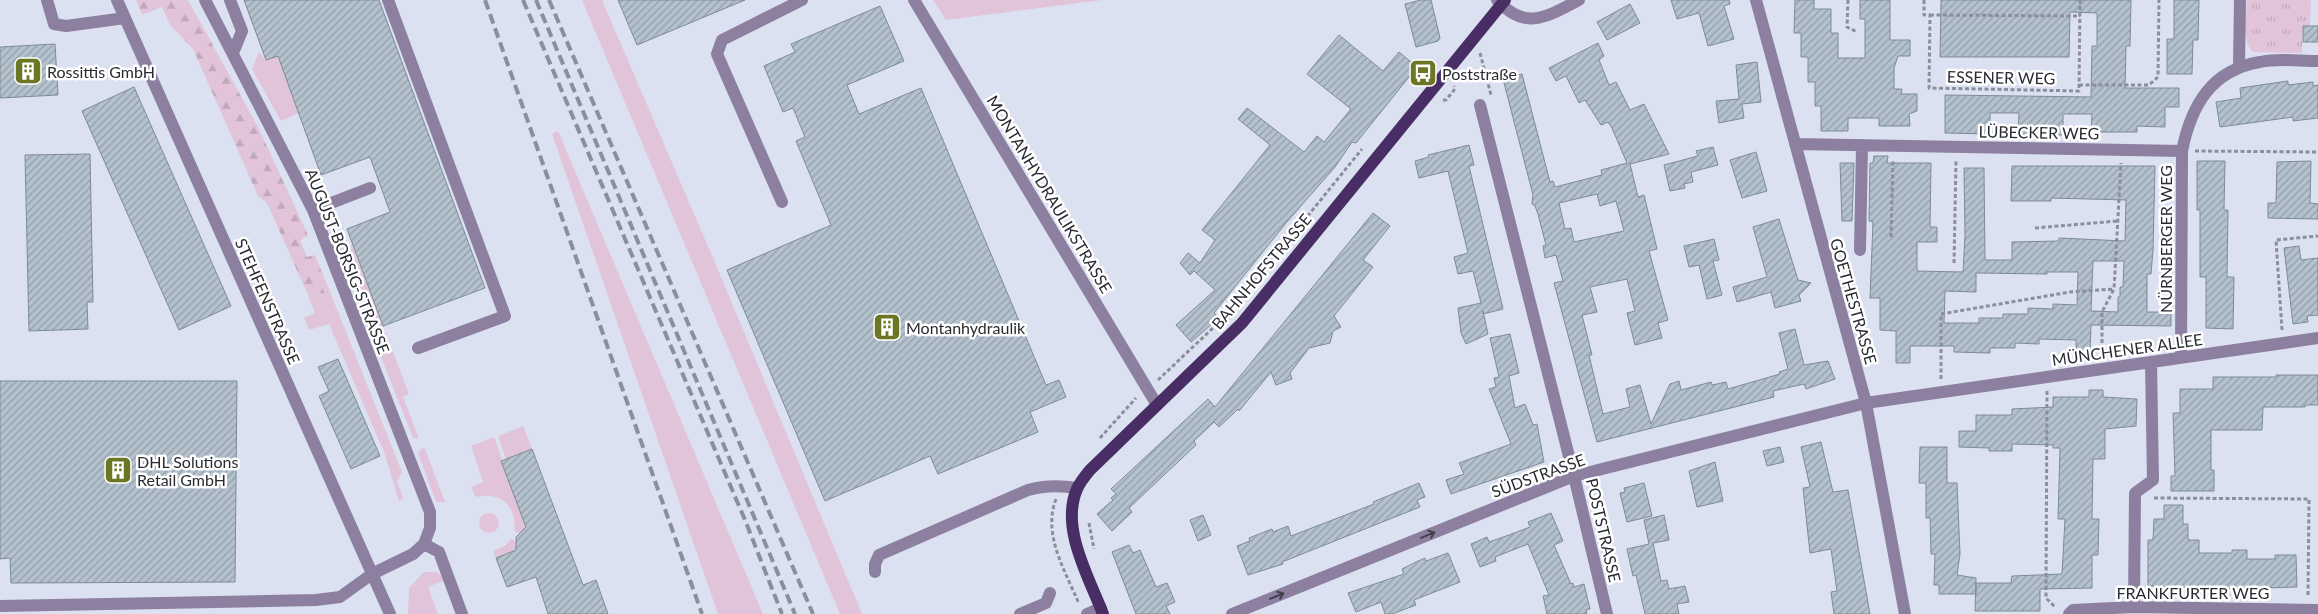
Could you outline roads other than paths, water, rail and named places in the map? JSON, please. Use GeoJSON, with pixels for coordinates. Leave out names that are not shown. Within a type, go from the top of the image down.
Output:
{"type":"FeatureCollection","features":[{"type":"Feature","properties":{"kind":"main road","name":"BAHNHOFSTRASSE"},"geometry":{"type":"LineString","coordinates":[[1102,611],[1071,527],[1072,507],[1077,488],[1090,470],[1242,323],[1501,1]]}},
{"type":"Feature","properties":{"kind":"street"},"geometry":{"type":"LineString","coordinates":[[47,0],[54,24],[66,26],[125,18]]}},
{"type":"Feature","properties":{"kind":"street","name":"STEHFENSTRASSE"},"geometry":{"type":"LineString","coordinates":[[117,0],[390,614]]}},
{"type":"Feature","properties":{"kind":"street","name":"AUGUST-BORSIG-STRASSE"},"geometry":{"type":"LineString","coordinates":[[205,0],[313,210],[430,512],[430,528],[424,544]]}},
{"type":"Feature","properties":{"kind":"street"},"geometry":{"type":"LineString","coordinates":[[230,0],[242,31],[233,53]]}},
{"type":"Feature","properties":{"kind":"street"},"geometry":{"type":"LineString","coordinates":[[388,0],[505,316],[418,348]]}},
{"type":"Feature","properties":{"kind":"street"},"geometry":{"type":"LineString","coordinates":[[782,202],[717,54],[722,40],[802,0]]}},
{"type":"Feature","properties":{"kind":"street","name":"MONTANHYDRAULIKSTRASSE"},"geometry":{"type":"LineString","coordinates":[[914,0],[1157,405]]}},
{"type":"Feature","properties":{"kind":"street","name":"BAHNHOFSTRASSE"},"geometry":{"type":"LineString","coordinates":[[1501,1],[1527,19],[1536,20],[1579,0]]}},
{"type":"Feature","properties":{"kind":"street","name":"GOETHESTRASSE"},"geometry":{"type":"LineString","coordinates":[[1756,0],[1866,403],[1904,614]]}},
{"type":"Feature","properties":{"kind":"street"},"geometry":{"type":"LineString","coordinates":[[2239,66],[2240,0]]}},
{"type":"Feature","properties":{"kind":"street","name":"NÜRNBERGER WEG"},"geometry":{"type":"LineString","coordinates":[[2181,357],[2182,151],[2187,126],[2195,107],[2216,80],[2239,66],[2262,61],[2318,61]]}},
{"type":"Feature","properties":{"kind":"street","name":"POSTSTRASSE"},"geometry":{"type":"LineString","coordinates":[[1480,105],[1607,614]]}},
{"type":"Feature","properties":{"kind":"street","name":"LÜBECKER WEG"},"geometry":{"type":"LineString","coordinates":[[1795,144],[2182,151]]}},
{"type":"Feature","properties":{"kind":"street"},"geometry":{"type":"LineString","coordinates":[[1860,250],[1862,145]]}},
{"type":"Feature","properties":{"kind":"street"},"geometry":{"type":"LineString","coordinates":[[313,210],[370,188]]}},
{"type":"Feature","properties":{"kind":"street","name":"MÜNCHENER ALLEE"},"geometry":{"type":"LineString","coordinates":[[1866,403],[2318,338]]}},
{"type":"Feature","properties":{"kind":"street"},"geometry":{"type":"LineString","coordinates":[[2134,607],[2135,493],[2153,480],[2152,362]]}},
{"type":"Feature","properties":{"kind":"street","name":"SÜDSTRASSE"},"geometry":{"type":"LineString","coordinates":[[1232,614],[1574,476],[1866,403]]}},
{"type":"Feature","properties":{"kind":"street"},"geometry":{"type":"LineString","coordinates":[[875,572],[879,555],[1028,490],[1043,486],[1077,488]]}},
{"type":"Feature","properties":{"kind":"street"},"geometry":{"type":"LineString","coordinates":[[0,606],[316,600],[340,597],[372,574],[413,554],[424,544],[439,552],[462,614]]}},
{"type":"Feature","properties":{"kind":"street"},"geometry":{"type":"LineString","coordinates":[[1020,614],[1046,603],[1050,593]]}},
{"type":"Feature","properties":{"kind":"street","name":"FRANKFURTER WEG"},"geometry":{"type":"LineString","coordinates":[[2069,614],[2073,610],[2134,607],[2313,610]]}},
{"type":"Feature","properties":{"kind":"street"},"geometry":{"type":"LineString","coordinates":[[1083,610],[1102,611]]}},
{"type":"Feature","properties":{"kind":"railway"},"geometry":{"type":"LineString","coordinates":[[485,0],[702,614]]}},
{"type":"Feature","properties":{"kind":"railway"},"geometry":{"type":"LineString","coordinates":[[523,0],[745,520],[782,614]]}},
{"type":"Feature","properties":{"kind":"railway"},"geometry":{"type":"LineString","coordinates":[[536,0],[795,614]]}},
{"type":"Feature","properties":{"kind":"railway"},"geometry":{"type":"LineString","coordinates":[[549,0],[813,614]]}},
{"type":"Feature","properties":{"kind":"place","name":"Rossittis GmbH"},"geometry":{"type":"Point","coordinates":[28,71]}},
{"type":"Feature","properties":{"kind":"place","name":"Poststraße"},"geometry":{"type":"Point","coordinates":[1423,73]}},
{"type":"Feature","properties":{"kind":"place","name":"Montanhydraulik"},"geometry":{"type":"Point","coordinates":[887,327]}},
{"type":"Feature","properties":{"kind":"place","name":"DHL Solutions Retail GmbH"},"geometry":{"type":"Point","coordinates":[118,470]}}]}
